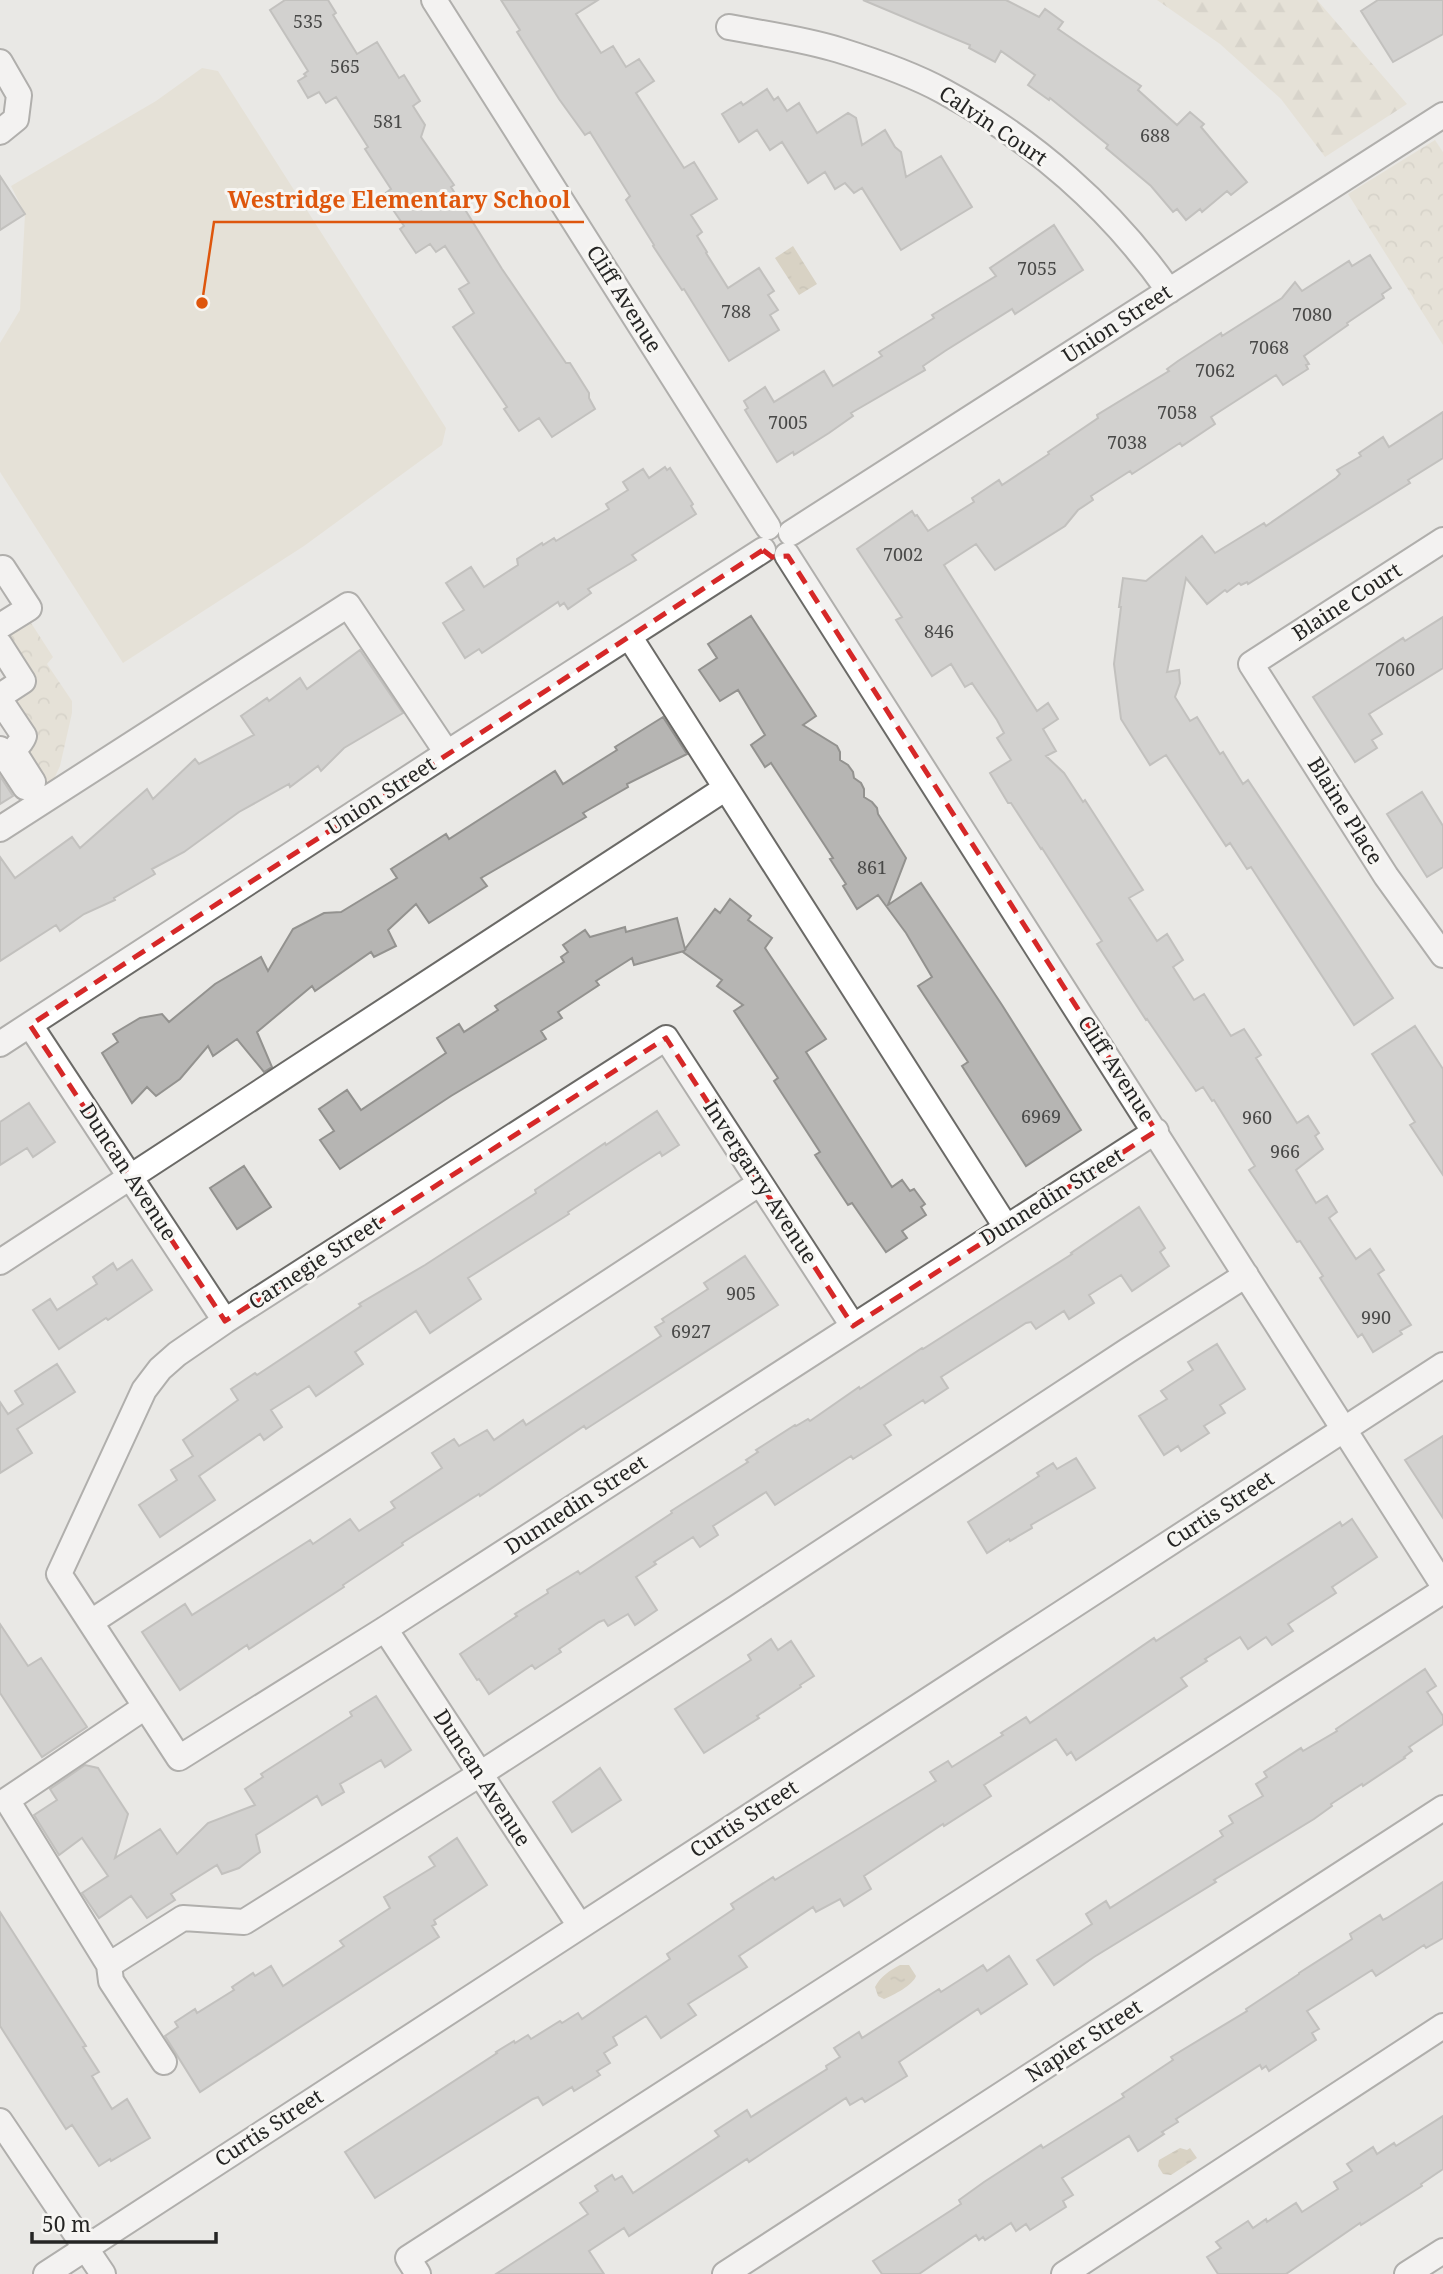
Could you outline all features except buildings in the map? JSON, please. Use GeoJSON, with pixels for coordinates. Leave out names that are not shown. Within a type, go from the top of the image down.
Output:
{"type":"FeatureCollection","features":[{"type":"Feature","properties":{"kind":"street","name":"Cliff Avenue"},"geometry":{"type":"LineString","coordinates":[[434,0],[1443,1585]]}},
{"type":"Feature","properties":{"kind":"street","name":"Calvin Court"},"geometry":{"type":"LineString","coordinates":[[729,27],[837,50],[942,90],[1028,145],[1070,181],[1126,234],[1169,291]]}},
{"type":"Feature","properties":{"kind":"street"},"geometry":{"type":"LineString","coordinates":[[0,62],[19,95],[16,119],[0,132]]}},
{"type":"Feature","properties":{"kind":"street","name":"Union Street"},"geometry":{"type":"LineString","coordinates":[[0,1044],[447,753],[1443,116]]}},
{"type":"Feature","properties":{"kind":"street","name":"Blaine Court"},"geometry":{"type":"LineString","coordinates":[[1251,664],[1443,540]]}},
{"type":"Feature","properties":{"kind":"street"},"geometry":{"type":"LineString","coordinates":[[0,570],[3,568],[29,608],[0,626]]}},
{"type":"Feature","properties":{"kind":"street"},"geometry":{"type":"LineString","coordinates":[[0,829],[348,605],[447,753]]}},
{"type":"Feature","properties":{"kind":"street"},"geometry":{"type":"LineString","coordinates":[[629,636],[1006,1227]]}},
{"type":"Feature","properties":{"kind":"street"},"geometry":{"type":"LineString","coordinates":[[0,645],[23,681],[0,698],[24,736],[14,752],[33,782],[25,788],[0,749]]}},
{"type":"Feature","properties":{"kind":"street","name":"Blaine Place"},"geometry":{"type":"LineString","coordinates":[[1251,664],[1385,876],[1441,947]]}},
{"type":"Feature","properties":{"kind":"street"},"geometry":{"type":"LineString","coordinates":[[0,1262],[726,789]]}},
{"type":"Feature","properties":{"kind":"street","name":"Duncan Avenue"},"geometry":{"type":"LineString","coordinates":[[30,1025],[225,1321]]}},
{"type":"Feature","properties":{"kind":"street","name":"Invergarry Avenue"},"geometry":{"type":"LineString","coordinates":[[666,1038],[853,1326]]}},
{"type":"Feature","properties":{"kind":"street","name":"Carnegie Street"},"geometry":{"type":"LineString","coordinates":[[59,1574],[144,1390],[160,1369],[225,1321],[666,1038]]}},
{"type":"Feature","properties":{"kind":"street","name":"Dunnedin Street"},"geometry":{"type":"LineString","coordinates":[[59,1574],[179,1758],[385,1629],[1156,1132]]}},
{"type":"Feature","properties":{"kind":"street"},"geometry":{"type":"LineString","coordinates":[[91,1622],[760,1183]]}},
{"type":"Feature","properties":{"kind":"street"},"geometry":{"type":"LineString","coordinates":[[110,1965],[183,1918],[244,1922],[480,1774],[1246,1275]]}},
{"type":"Feature","properties":{"kind":"street","name":"Curtis Street"},"geometry":{"type":"LineString","coordinates":[[46,2274],[1443,1365]]}},
{"type":"Feature","properties":{"kind":"street"},"geometry":{"type":"LineString","coordinates":[[418,2274],[408,2258],[1443,1591]]}},
{"type":"Feature","properties":{"kind":"street","name":"Duncan Avenue"},"geometry":{"type":"LineString","coordinates":[[385,1629],[580,1926]]}},
{"type":"Feature","properties":{"kind":"street"},"geometry":{"type":"LineString","coordinates":[[145,1707],[7,1800],[110,1965],[111,1981],[164,2062]]}},
{"type":"Feature","properties":{"kind":"street","name":"Napier Street"},"geometry":{"type":"LineString","coordinates":[[725,2274],[1443,1808]]}},
{"type":"Feature","properties":{"kind":"street"},"geometry":{"type":"LineString","coordinates":[[1064,2274],[1443,2026]]}},
{"type":"Feature","properties":{"kind":"street"},"geometry":{"type":"LineString","coordinates":[[0,2121],[103,2274]]}},
{"type":"Feature","properties":{"kind":"street"},"geometry":{"type":"LineString","coordinates":[[1407,2274],[1443,2251]]}},
{"type":"Feature","properties":{"kind":"highlighted area"},"geometry":{"type":"Polygon","coordinates":[[[763,550],[772,557],[788,556],[1156,1131],[853,1326],[666,1038],[225,1321],[30,1025],[763,550]]]}},
{"type":"Feature","properties":{"kind":"green space"},"geometry":{"type":"Polygon","coordinates":[[[1157,0],[1317,0],[1407,104],[1325,157],[1281,99],[1220,44],[1157,0]]]}},
{"type":"Feature","properties":{"kind":"green space"},"geometry":{"type":"Polygon","coordinates":[[[202,68],[218,71],[446,428],[442,445],[304,546],[123,663],[0,472],[0,343],[20,310],[25,214],[11,186],[156,101],[202,68]]]}},
{"type":"Feature","properties":{"kind":"green space"},"geometry":{"type":"Polygon","coordinates":[[[1435,140],[1443,152],[1443,345],[1348,194],[1435,140]]]}},
{"type":"Feature","properties":{"kind":"green space"},"geometry":{"type":"Polygon","coordinates":[[[24,612],[53,657],[47,664],[72,701],[72,713],[60,766],[53,781],[41,793],[16,747],[0,700],[22,680],[0,626],[24,612]]]}},
{"type":"Feature","properties":{"kind":"water"},"geometry":{"type":"Polygon","coordinates":[[[793,246],[817,284],[799,295],[775,258],[793,246]]]}},
{"type":"Feature","properties":{"kind":"water"},"geometry":{"type":"Polygon","coordinates":[[[900,1965],[909,1965],[916,1976],[914,1979],[903,1989],[884,1999],[878,1996],[875,1987],[877,1983],[900,1965]]]}},
{"type":"Feature","properties":{"kind":"water"},"geometry":{"type":"Polygon","coordinates":[[[1180,2148],[1190,2148],[1197,2158],[1171,2175],[1163,2174],[1158,2166],[1159,2160],[1180,2148]]]}},
{"type":"Feature","properties":{"kind":"place","name":"Westridge Elementary School"},"geometry":{"type":"Point","coordinates":[202,303]}}]}
